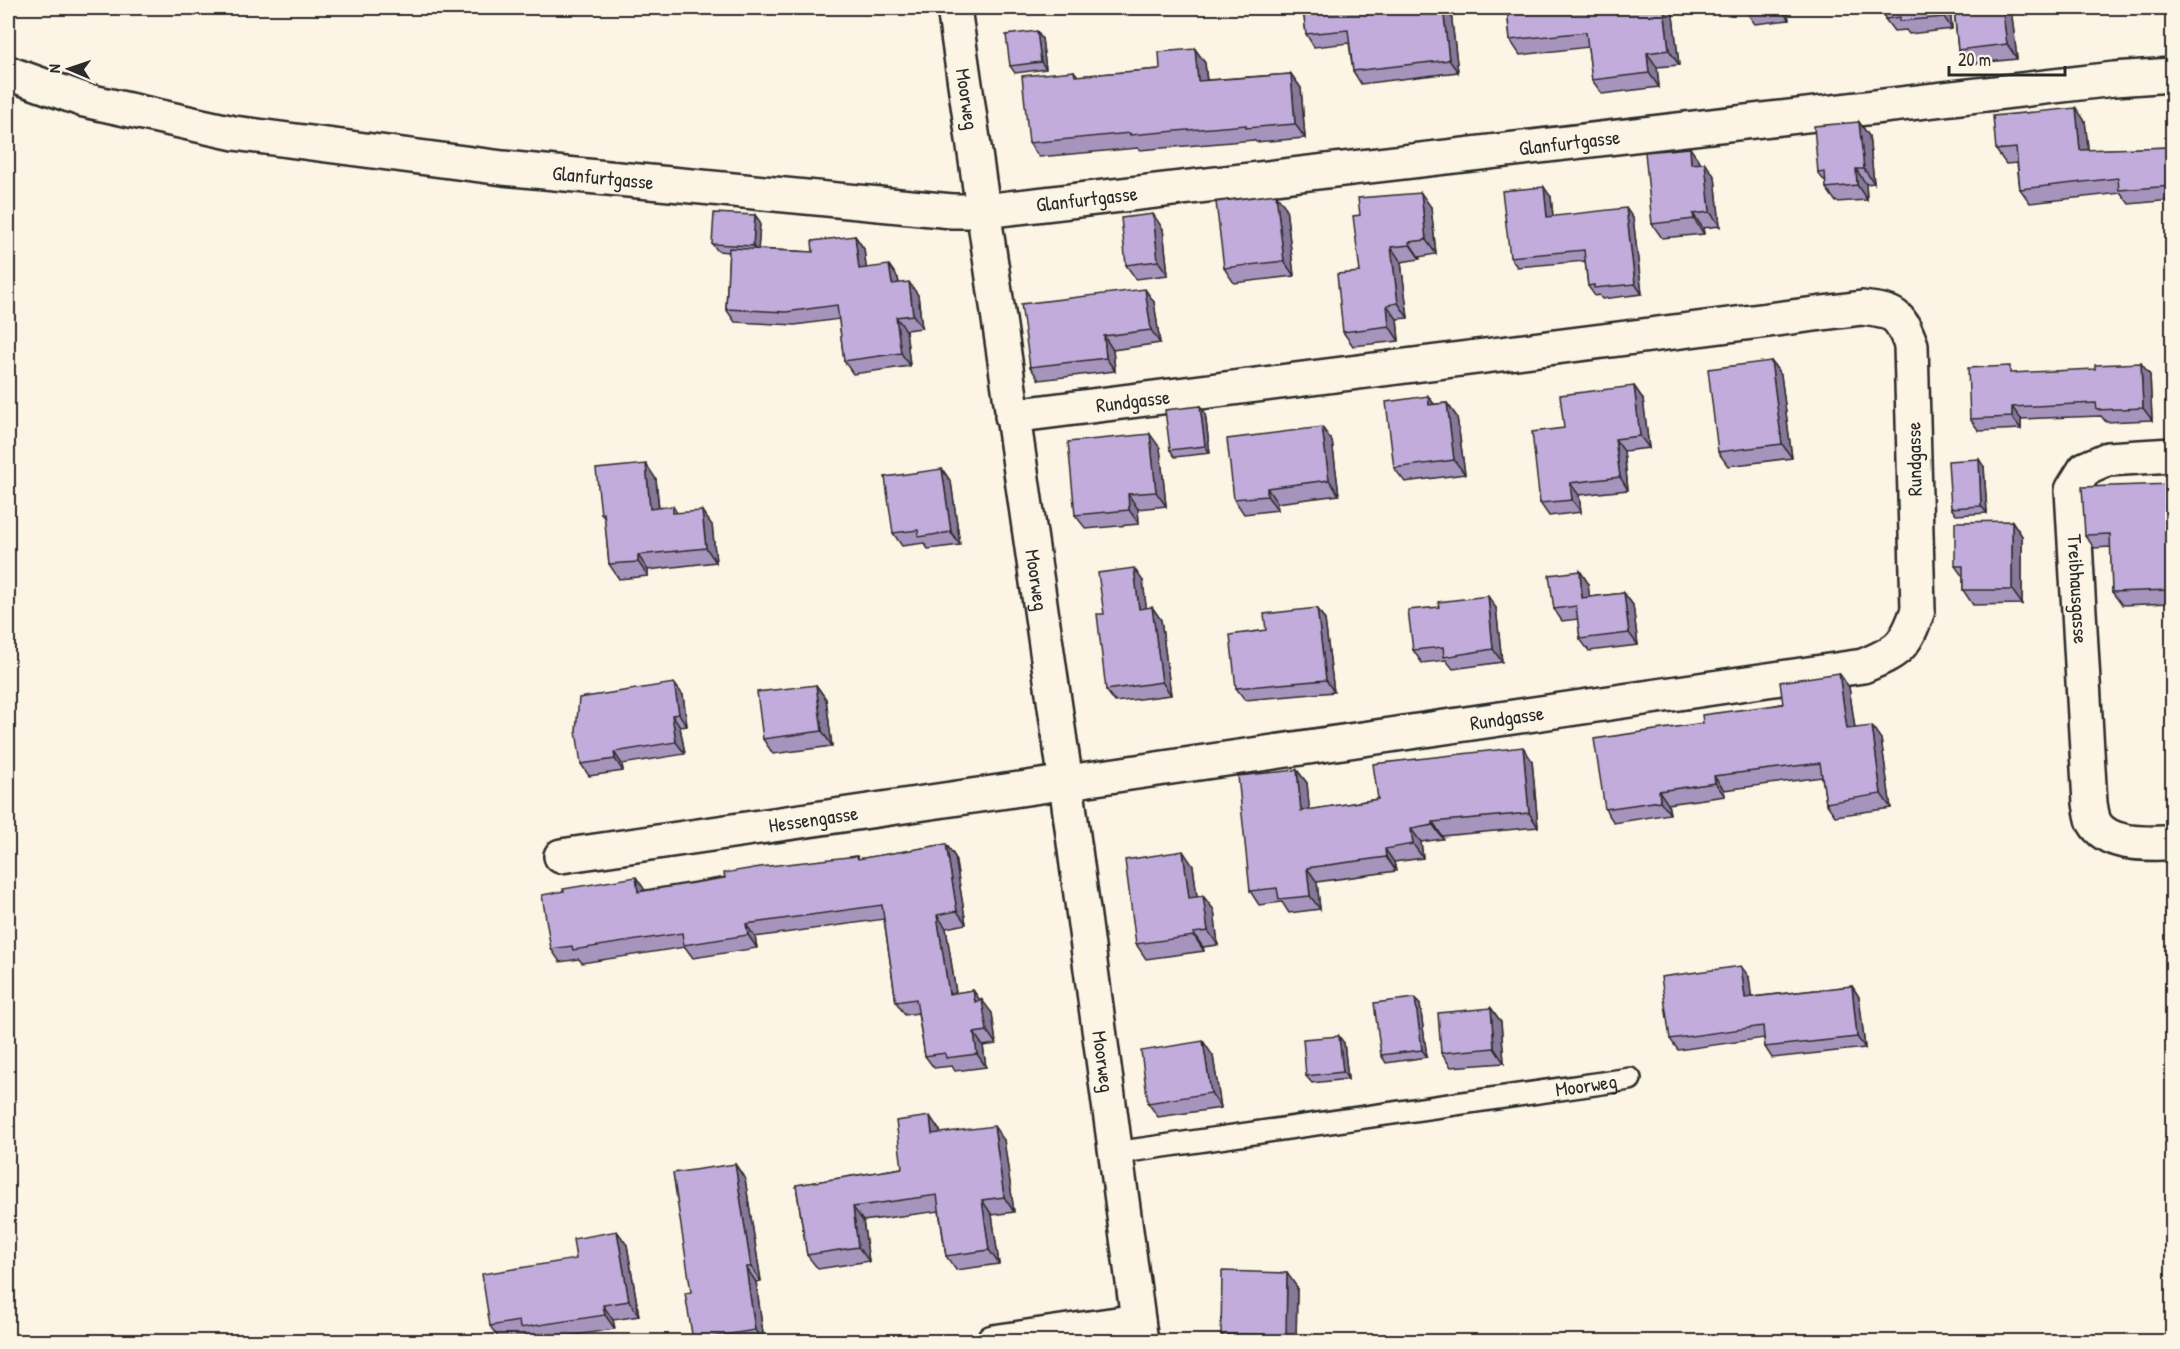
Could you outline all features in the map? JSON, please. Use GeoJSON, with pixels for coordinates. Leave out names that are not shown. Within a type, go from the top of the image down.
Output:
{"type":"FeatureCollection","features":[{"type":"Feature","properties":{"kind":"street","name":"Moorweg"},"geometry":{"type":"LineString","coordinates":[[954,8],[1066,783],[1114,1153],[1140,1331]]}},
{"type":"Feature","properties":{"kind":"street","name":"Glanfurtgasse"},"geometry":{"type":"LineString","coordinates":[[8,73],[84,100],[234,133],[503,168],[940,210],[984,211],[2090,82],[2172,75]]}},
{"type":"Feature","properties":{"kind":"street","name":"Rundgasse"},"geometry":{"type":"LineString","coordinates":[[1012,416],[1862,308],[1887,311],[1902,321],[1911,345],[1918,610],[1908,638],[1888,656],[1863,666],[1066,783]]}},
{"type":"Feature","properties":{"kind":"street","name":"Treibhausgasse"},"geometry":{"type":"LineString","coordinates":[[2172,455],[2108,459],[2085,469],[2072,490],[2090,803],[2095,822],[2110,836],[2131,843],[2172,843]]}},
{"type":"Feature","properties":{"kind":"street","name":"Hessengasse"},"geometry":{"type":"LineString","coordinates":[[561,856],[1066,783]]}},
{"type":"Feature","properties":{"kind":"street"},"geometry":{"type":"LineString","coordinates":[[993,1341],[1140,1331]]}},
{"type":"Feature","properties":{"kind":"lane","name":"Moorweg"},"geometry":{"type":"LineString","coordinates":[[1114,1153],[1630,1079]]}},
{"type":"Feature","properties":{"kind":"building"},"geometry":{"type":"Polygon","coordinates":[[[1303,8],[1358,8],[1358,10],[1443,8],[1449,60],[1353,71],[1348,30],[1306,34],[1303,8]]]}},
{"type":"Feature","properties":{"kind":"building"},"geometry":{"type":"Polygon","coordinates":[[[1507,8],[1664,8],[1669,50],[1647,53],[1649,73],[1592,80],[1586,32],[1510,40],[1507,8]]]}},
{"type":"Feature","properties":{"kind":"building"},"geometry":{"type":"Polygon","coordinates":[[[1883,8],[1942,8],[1944,17],[1900,21],[1900,17],[1885,19],[1883,8]]]}},
{"type":"Feature","properties":{"kind":"building"},"geometry":{"type":"Polygon","coordinates":[[[1954,8],[2002,8],[2007,44],[1958,50],[1954,8]]]}},
{"type":"Feature","properties":{"kind":"building"},"geometry":{"type":"Polygon","coordinates":[[[1037,31],[1041,62],[1010,66],[1006,35],[1037,31]]]}},
{"type":"Feature","properties":{"kind":"building"},"geometry":{"type":"Polygon","coordinates":[[[1195,49],[1198,81],[1291,74],[1295,124],[1246,128],[1246,125],[1130,135],[1130,133],[1029,143],[1022,76],[1074,71],[1075,76],[1160,69],[1159,52],[1195,49]]]}},
{"type":"Feature","properties":{"kind":"building"},"geometry":{"type":"Polygon","coordinates":[[[2076,108],[2080,150],[2172,147],[2172,186],[2119,190],[2118,178],[2020,189],[2016,148],[1996,150],[1993,116],[2076,108]]]}},
{"type":"Feature","properties":{"kind":"building"},"geometry":{"type":"Polygon","coordinates":[[[1859,122],[1864,169],[1856,169],[1857,185],[1826,188],[1825,172],[1818,173],[1814,126],[1859,122]]]}},
{"type":"Feature","properties":{"kind":"building"},"geometry":{"type":"Polygon","coordinates":[[[1690,148],[1691,164],[1705,163],[1710,212],[1693,214],[1694,219],[1652,224],[1645,152],[1690,148]]]}},
{"type":"Feature","properties":{"kind":"building"},"geometry":{"type":"Polygon","coordinates":[[[1544,187],[1547,217],[1626,208],[1635,284],[1594,288],[1594,285],[1588,286],[1584,250],[1510,257],[1502,191],[1544,187]]]}},
{"type":"Feature","properties":{"kind":"building"},"geometry":{"type":"Polygon","coordinates":[[[1421,193],[1426,240],[1391,247],[1398,303],[1387,305],[1389,326],[1343,332],[1337,274],[1360,272],[1353,216],[1360,215],[1358,198],[1421,193]]]}},
{"type":"Feature","properties":{"kind":"building"},"geometry":{"type":"Polygon","coordinates":[[[1276,194],[1284,261],[1224,268],[1216,202],[1276,194]]]}},
{"type":"Feature","properties":{"kind":"building"},"geometry":{"type":"Polygon","coordinates":[[[714,213],[755,215],[753,246],[712,244],[714,213]]]}},
{"type":"Feature","properties":{"kind":"building"},"geometry":{"type":"Polygon","coordinates":[[[1153,214],[1158,261],[1126,265],[1121,218],[1153,214]]]}},
{"type":"Feature","properties":{"kind":"building"},"geometry":{"type":"Polygon","coordinates":[[[855,236],[859,269],[889,265],[892,284],[909,282],[913,315],[896,317],[901,353],[844,361],[837,305],[786,312],[726,309],[729,248],[813,252],[812,241],[855,236]]]}},
{"type":"Feature","properties":{"kind":"building"},"geometry":{"type":"Polygon","coordinates":[[[1145,289],[1151,330],[1104,336],[1106,358],[1030,367],[1021,304],[1145,289]]]}},
{"type":"Feature","properties":{"kind":"building"},"geometry":{"type":"Polygon","coordinates":[[[1771,361],[1782,444],[1718,452],[1708,369],[1771,361]]]}},
{"type":"Feature","properties":{"kind":"building"},"geometry":{"type":"Polygon","coordinates":[[[2141,363],[2143,408],[2097,410],[2096,403],[2012,407],[2012,417],[1970,419],[1968,368],[2010,366],[2010,373],[2095,369],[2095,365],[2141,363]]]}},
{"type":"Feature","properties":{"kind":"building"},"geometry":{"type":"Polygon","coordinates":[[[1634,386],[1640,436],[1615,439],[1620,477],[1570,483],[1572,500],[1540,503],[1532,432],[1564,428],[1560,395],[1634,386]]]}},
{"type":"Feature","properties":{"kind":"building"},"geometry":{"type":"Polygon","coordinates":[[[1428,396],[1429,405],[1447,403],[1454,460],[1394,468],[1386,402],[1428,396]]]}},
{"type":"Feature","properties":{"kind":"building"},"geometry":{"type":"Polygon","coordinates":[[[1200,406],[1205,446],[1170,450],[1165,410],[1200,406]]]}},
{"type":"Feature","properties":{"kind":"building"},"geometry":{"type":"Polygon","coordinates":[[[1322,427],[1329,480],[1267,488],[1267,496],[1234,499],[1227,439],[1322,427]]]}},
{"type":"Feature","properties":{"kind":"building"},"geometry":{"type":"Polygon","coordinates":[[[1150,434],[1156,492],[1128,494],[1129,510],[1075,515],[1068,442],[1150,434]]]}},
{"type":"Feature","properties":{"kind":"building"},"geometry":{"type":"Polygon","coordinates":[[[1979,459],[1981,506],[1951,508],[1948,461],[1979,459]]]}},
{"type":"Feature","properties":{"kind":"building"},"geometry":{"type":"Polygon","coordinates":[[[646,464],[650,509],[673,506],[673,513],[702,511],[706,548],[638,555],[638,562],[609,564],[604,513],[601,514],[596,469],[646,464]]]}},
{"type":"Feature","properties":{"kind":"building"},"geometry":{"type":"Polygon","coordinates":[[[942,469],[951,532],[919,537],[918,530],[893,533],[885,477],[942,469]]]}},
{"type":"Feature","properties":{"kind":"building"},"geometry":{"type":"Polygon","coordinates":[[[2172,484],[2172,533],[2169,533],[2170,590],[2112,592],[2110,534],[2085,535],[2082,487],[2172,484]]]}},
{"type":"Feature","properties":{"kind":"building"},"geometry":{"type":"Polygon","coordinates":[[[2012,521],[2012,590],[1963,590],[1963,566],[1955,566],[1955,522],[2012,521]]]}},
{"type":"Feature","properties":{"kind":"building"},"geometry":{"type":"Polygon","coordinates":[[[1134,568],[1139,609],[1152,607],[1162,682],[1106,690],[1097,614],[1104,614],[1098,573],[1134,568]]]}},
{"type":"Feature","properties":{"kind":"building"},"geometry":{"type":"Polygon","coordinates":[[[1580,571],[1582,598],[1624,593],[1629,633],[1580,639],[1576,606],[1554,609],[1549,575],[1580,571]]]}},
{"type":"Feature","properties":{"kind":"building"},"geometry":{"type":"Polygon","coordinates":[[[1488,596],[1493,649],[1444,657],[1443,647],[1413,650],[1408,610],[1439,607],[1438,602],[1488,596]]]}},
{"type":"Feature","properties":{"kind":"building"},"geometry":{"type":"Polygon","coordinates":[[[1317,608],[1326,680],[1236,688],[1230,635],[1266,630],[1264,614],[1317,608]]]}},
{"type":"Feature","properties":{"kind":"building"},"geometry":{"type":"Polygon","coordinates":[[[1839,673],[1847,729],[1872,726],[1881,794],[1826,803],[1820,763],[1714,776],[1715,783],[1659,791],[1660,801],[1605,809],[1594,739],[1703,723],[1702,715],[1783,704],[1780,682],[1839,673]]]}},
{"type":"Feature","properties":{"kind":"building"},"geometry":{"type":"Polygon","coordinates":[[[674,683],[679,714],[672,715],[676,742],[614,752],[615,759],[581,764],[576,731],[579,698],[674,683]]]}},
{"type":"Feature","properties":{"kind":"building"},"geometry":{"type":"Polygon","coordinates":[[[816,685],[822,731],[763,739],[757,692],[816,685]]]}},
{"type":"Feature","properties":{"kind":"building"},"geometry":{"type":"Polygon","coordinates":[[[1523,747],[1529,813],[1433,822],[1433,825],[1411,829],[1413,844],[1385,849],[1386,857],[1307,868],[1310,896],[1279,899],[1277,888],[1250,891],[1238,776],[1297,770],[1301,811],[1378,799],[1373,764],[1523,747]]]}},
{"type":"Feature","properties":{"kind":"building"},"geometry":{"type":"Polygon","coordinates":[[[946,844],[957,911],[937,915],[949,994],[973,990],[975,1002],[982,1000],[987,1031],[974,1033],[977,1054],[946,1058],[945,1053],[925,1056],[916,999],[896,1002],[882,905],[746,924],[748,935],[684,945],[682,933],[573,950],[572,946],[551,949],[542,895],[564,891],[563,889],[636,877],[638,892],[725,878],[724,873],[760,867],[857,856],[858,859],[946,844]]]}},
{"type":"Feature","properties":{"kind":"building"},"geometry":{"type":"Polygon","coordinates":[[[1183,851],[1189,898],[1203,896],[1208,931],[1193,933],[1194,936],[1136,944],[1125,860],[1183,851]]]}},
{"type":"Feature","properties":{"kind":"building"},"geometry":{"type":"Polygon","coordinates":[[[1741,966],[1745,998],[1852,986],[1857,1037],[1765,1047],[1763,1026],[1670,1039],[1661,977],[1741,966]]]}},
{"type":"Feature","properties":{"kind":"building"},"geometry":{"type":"Polygon","coordinates":[[[1415,998],[1422,1050],[1381,1055],[1374,1003],[1415,998]]]}},
{"type":"Feature","properties":{"kind":"building"},"geometry":{"type":"Polygon","coordinates":[[[1491,1008],[1494,1048],[1441,1053],[1438,1013],[1491,1008]]]}},
{"type":"Feature","properties":{"kind":"building"},"geometry":{"type":"Polygon","coordinates":[[[1339,1036],[1343,1072],[1306,1076],[1303,1039],[1339,1036]]]}},
{"type":"Feature","properties":{"kind":"building"},"geometry":{"type":"Polygon","coordinates":[[[1203,1041],[1211,1093],[1148,1103],[1141,1051],[1203,1041]]]}},
{"type":"Feature","properties":{"kind":"building"},"geometry":{"type":"Polygon","coordinates":[[[930,1116],[932,1134],[994,1126],[1004,1197],[982,1200],[989,1250],[946,1256],[937,1195],[853,1207],[858,1247],[807,1255],[796,1185],[902,1168],[896,1121],[930,1116]]]}},
{"type":"Feature","properties":{"kind":"building"},"geometry":{"type":"Polygon","coordinates":[[[735,1164],[751,1267],[746,1267],[755,1330],[693,1340],[685,1293],[691,1292],[673,1173],[735,1164]]]}},
{"type":"Feature","properties":{"kind":"building"},"geometry":{"type":"Polygon","coordinates":[[[617,1231],[629,1301],[603,1305],[605,1315],[520,1328],[519,1321],[490,1326],[482,1274],[576,1259],[573,1239],[617,1231]]]}},
{"type":"Feature","properties":{"kind":"building"},"geometry":{"type":"Polygon","coordinates":[[[1222,1271],[1287,1273],[1286,1335],[1221,1334],[1222,1271]]]}}]}
